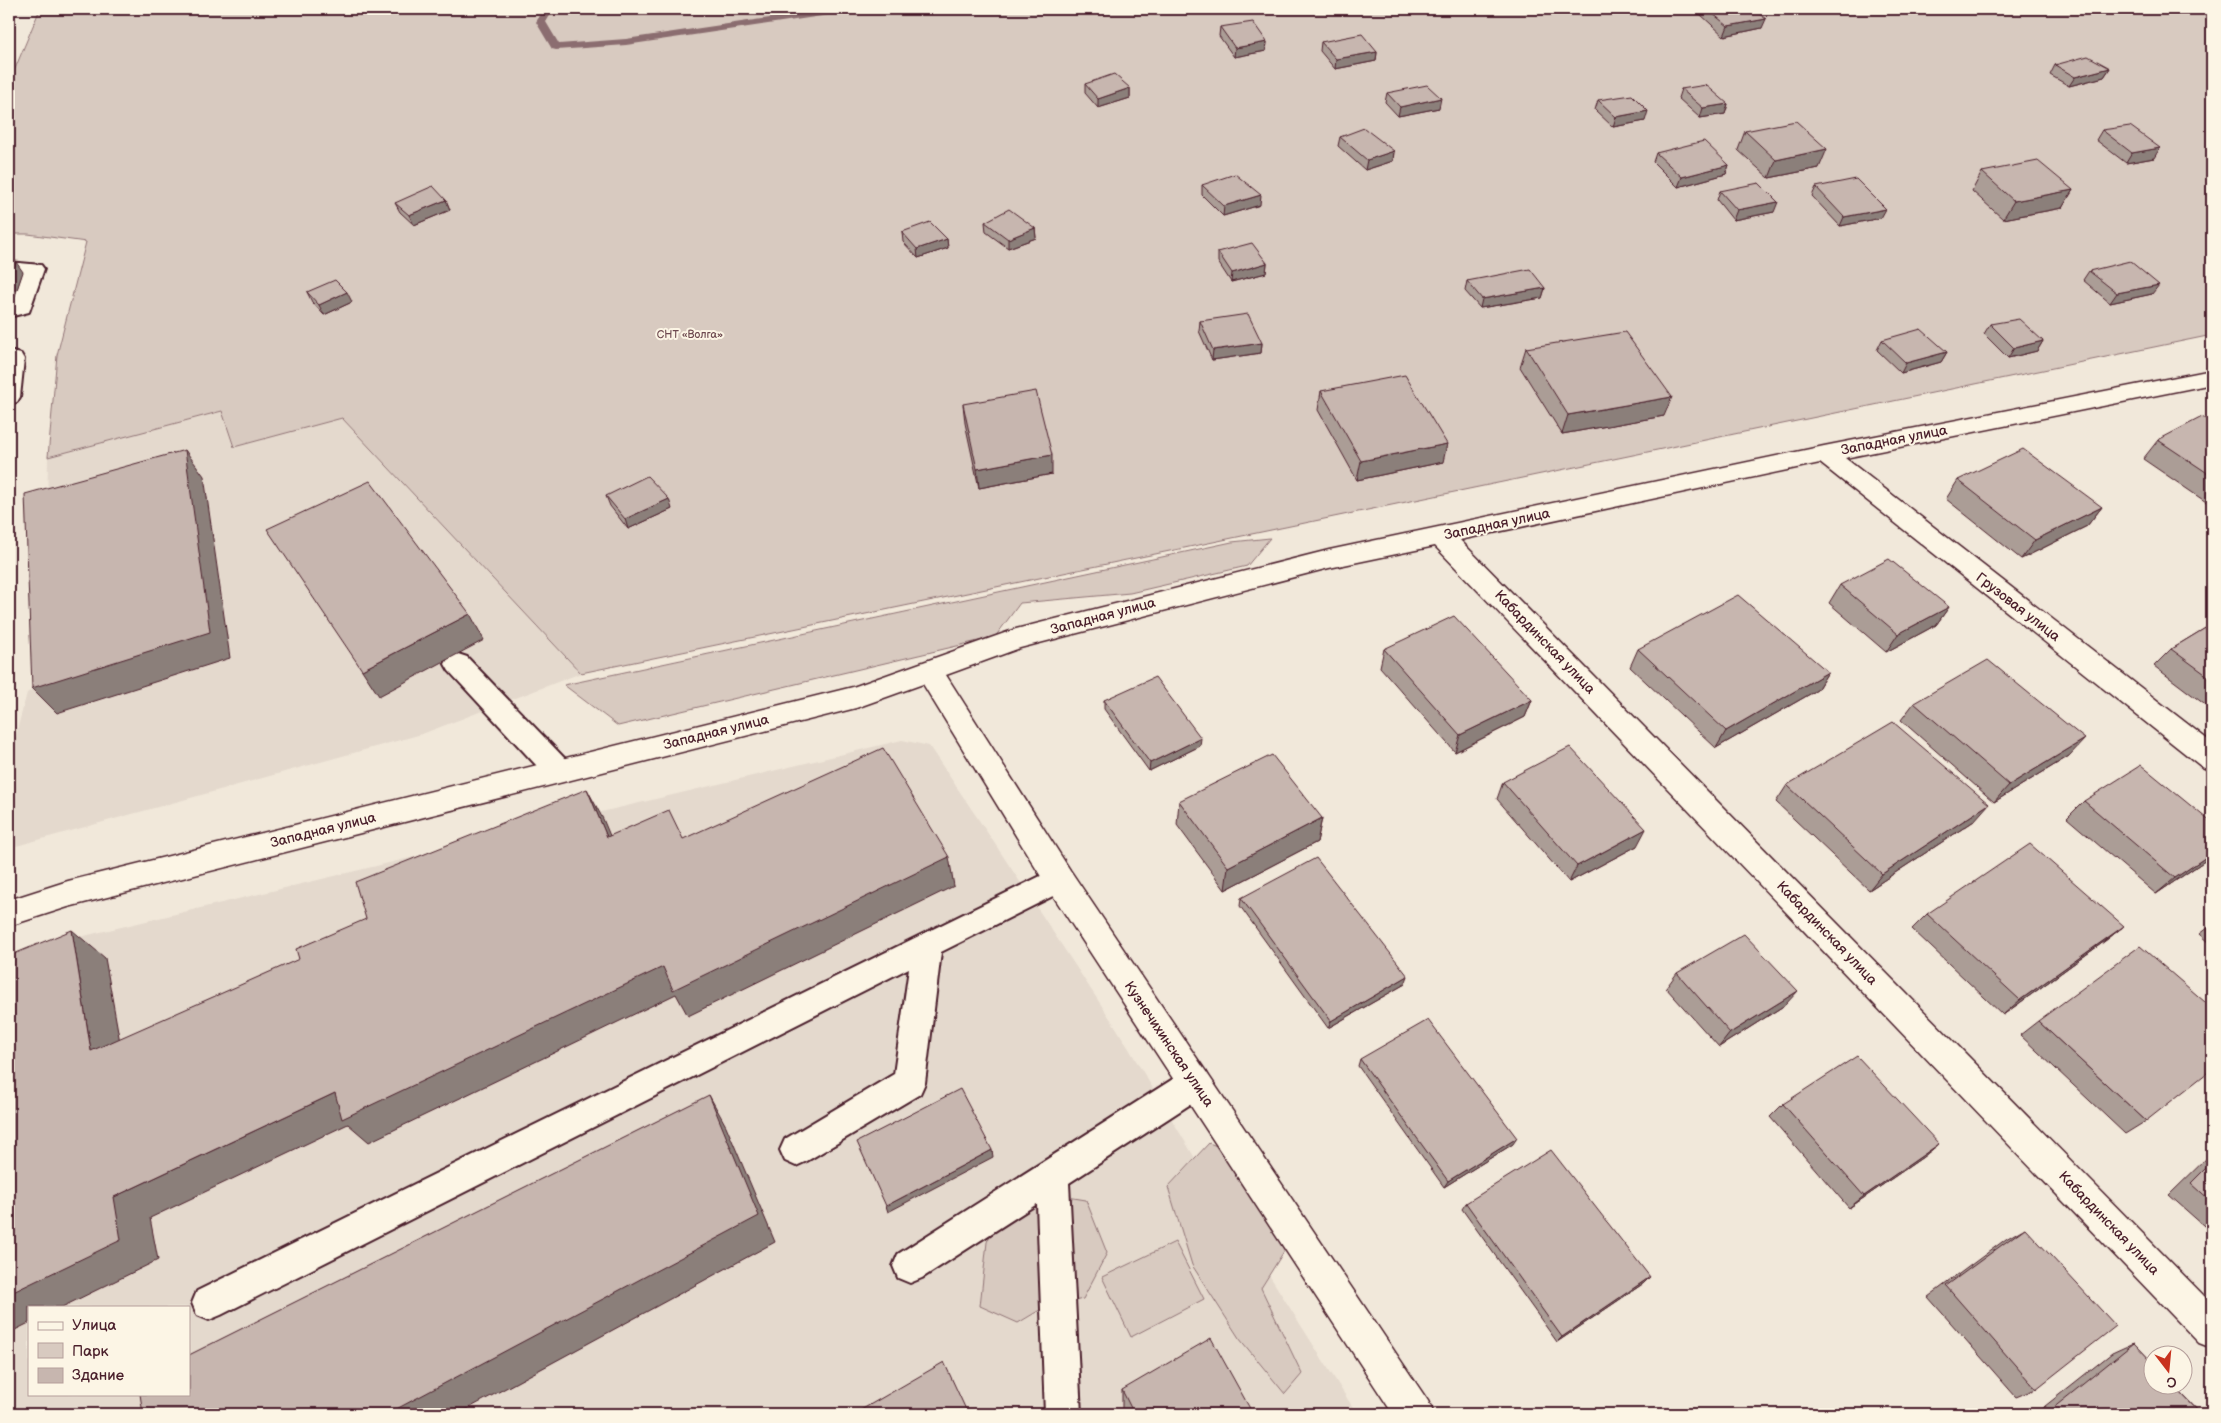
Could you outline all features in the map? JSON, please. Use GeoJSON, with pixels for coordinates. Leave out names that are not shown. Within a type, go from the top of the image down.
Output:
{"type":"FeatureCollection","features":[{"type":"Feature","properties":{"kind":"street","name":"Западная улица"},"geometry":{"type":"LineString","coordinates":[[9,914],[68,894],[856,697],[1016,639],[1329,559],[1824,454],[2212,377]]}},
{"type":"Feature","properties":{"kind":"street","name":"Грузовая улица"},"geometry":{"type":"LineString","coordinates":[[1824,454],[2212,760]]}},
{"type":"Feature","properties":{"kind":"street","name":"Кабардинская улица"},"geometry":{"type":"LineString","coordinates":[[1441,536],[2212,1330]]}},
{"type":"Feature","properties":{"kind":"street","name":"Кузнечихинская улица"},"geometry":{"type":"LineString","coordinates":[[929,671],[1060,879],[1415,1414]]}},
{"type":"Feature","properties":{"kind":"lane"},"geometry":{"type":"LineString","coordinates":[[9,268],[34,269],[22,307],[9,311]]}},
{"type":"Feature","properties":{"kind":"lane"},"geometry":{"type":"LineString","coordinates":[[9,397],[14,360]]}},
{"type":"Feature","properties":{"kind":"lane"},"geometry":{"type":"LineString","coordinates":[[458,664],[559,771]]}},
{"type":"Feature","properties":{"kind":"lane"},"geometry":{"type":"LineString","coordinates":[[209,1304],[1060,879]]}},
{"type":"Feature","properties":{"kind":"lane"},"geometry":{"type":"LineString","coordinates":[[796,1150],[909,1083],[927,945]]}},
{"type":"Feature","properties":{"kind":"lane"},"geometry":{"type":"LineString","coordinates":[[910,1266],[1195,1082]]}},
{"type":"Feature","properties":{"kind":"lane"},"geometry":{"type":"LineString","coordinates":[[1052,1175],[1063,1414]]}},
{"type":"Feature","properties":{"kind":"shaded area"},"geometry":{"type":"Polygon","coordinates":[[[223,411],[234,447],[342,418],[581,673],[422,734],[9,848],[9,760],[27,693],[55,674],[47,521],[48,457],[223,411]]]}},
{"type":"Feature","properties":{"kind":"shaded area"},"geometry":{"type":"Polygon","coordinates":[[[902,740],[929,746],[1117,1029],[1195,1158],[1357,1414],[9,1414],[9,954],[902,740]]]}},
{"type":"Feature","properties":{"kind":"green space","name":"СНТ «Волга»"},"geometry":{"type":"Polygon","coordinates":[[[40,9],[2212,9],[2212,335],[581,673],[342,418],[234,447],[222,411],[48,457],[57,355],[86,242],[28,234],[9,234],[9,83],[40,9]]]}},
{"type":"Feature","properties":{"kind":"green space"},"geometry":{"type":"Polygon","coordinates":[[[1270,538],[1247,566],[1130,593],[1020,603],[995,637],[618,726],[564,685],[1232,542],[1270,538]]]}},
{"type":"Feature","properties":{"kind":"green space"},"geometry":{"type":"Polygon","coordinates":[[[1209,1143],[1265,1165],[1286,1248],[1261,1288],[1302,1374],[1285,1394],[1239,1338],[1192,1265],[1168,1187],[1209,1143]]]}},
{"type":"Feature","properties":{"kind":"green space"},"geometry":{"type":"Polygon","coordinates":[[[1012,1188],[1086,1200],[1107,1253],[1083,1299],[1043,1308],[1018,1323],[980,1306],[987,1242],[1012,1188]]]}},
{"type":"Feature","properties":{"kind":"green space"},"geometry":{"type":"Polygon","coordinates":[[[1175,1242],[1204,1299],[1131,1337],[1102,1277],[1175,1242]]]}},
{"type":"Feature","properties":{"kind":"building"},"geometry":{"type":"Polygon","coordinates":[[[1707,9],[1753,9],[1766,19],[1728,26],[1707,9]]]}},
{"type":"Feature","properties":{"kind":"building"},"geometry":{"type":"Polygon","coordinates":[[[1253,22],[1267,42],[1235,48],[1220,27],[1253,22]]]}},
{"type":"Feature","properties":{"kind":"building"},"geometry":{"type":"Polygon","coordinates":[[[1362,34],[1377,52],[1336,59],[1321,42],[1362,34]]]}},
{"type":"Feature","properties":{"kind":"building"},"geometry":{"type":"Polygon","coordinates":[[[2088,56],[2110,68],[2075,77],[2055,65],[2088,56]]]}},
{"type":"Feature","properties":{"kind":"building"},"geometry":{"type":"Polygon","coordinates":[[[1114,74],[1130,88],[1098,99],[1085,84],[1114,74]]]}},
{"type":"Feature","properties":{"kind":"building"},"geometry":{"type":"Polygon","coordinates":[[[1427,85],[1441,98],[1400,107],[1387,93],[1427,85]]]}},
{"type":"Feature","properties":{"kind":"building"},"geometry":{"type":"Polygon","coordinates":[[[1706,85],[1728,104],[1703,108],[1681,89],[1706,85]]]}},
{"type":"Feature","properties":{"kind":"building"},"geometry":{"type":"Polygon","coordinates":[[[1632,95],[1648,111],[1616,117],[1598,100],[1632,95]]]}},
{"type":"Feature","properties":{"kind":"building"},"geometry":{"type":"Polygon","coordinates":[[[1796,121],[1827,149],[1776,160],[1745,131],[1796,121]]]}},
{"type":"Feature","properties":{"kind":"building"},"geometry":{"type":"Polygon","coordinates":[[[2130,126],[2160,148],[2132,153],[2102,130],[2130,126]]]}},
{"type":"Feature","properties":{"kind":"building"},"geometry":{"type":"Polygon","coordinates":[[[1364,128],[1394,151],[1367,160],[1340,137],[1364,128]]]}},
{"type":"Feature","properties":{"kind":"building"},"geometry":{"type":"Polygon","coordinates":[[[1704,141],[1729,165],[1682,177],[1656,153],[1704,141]]]}},
{"type":"Feature","properties":{"kind":"building"},"geometry":{"type":"Polygon","coordinates":[[[2038,161],[2073,190],[2014,201],[1982,172],[2038,161]]]}},
{"type":"Feature","properties":{"kind":"building"},"geometry":{"type":"Polygon","coordinates":[[[1235,174],[1261,195],[1224,206],[1202,185],[1235,174]]]}},
{"type":"Feature","properties":{"kind":"building"},"geometry":{"type":"Polygon","coordinates":[[[1856,179],[1886,209],[1844,217],[1816,187],[1856,179]]]}},
{"type":"Feature","properties":{"kind":"building"},"geometry":{"type":"Polygon","coordinates":[[[1759,183],[1778,202],[1737,210],[1720,191],[1759,183]]]}},
{"type":"Feature","properties":{"kind":"building"},"geometry":{"type":"Polygon","coordinates":[[[433,186],[446,200],[409,215],[395,203],[433,186]]]}},
{"type":"Feature","properties":{"kind":"building"},"geometry":{"type":"Polygon","coordinates":[[[1009,209],[1035,228],[1008,239],[985,222],[1009,209]]]}},
{"type":"Feature","properties":{"kind":"building"},"geometry":{"type":"Polygon","coordinates":[[[930,222],[947,239],[917,249],[902,232],[930,222]]]}},
{"type":"Feature","properties":{"kind":"building"},"geometry":{"type":"Polygon","coordinates":[[[1252,243],[1267,263],[1232,273],[1218,252],[1252,243]]]}},
{"type":"Feature","properties":{"kind":"building"},"geometry":{"type":"Polygon","coordinates":[[[2130,261],[2159,285],[2117,293],[2089,271],[2130,261]]]}},
{"type":"Feature","properties":{"kind":"building"},"geometry":{"type":"Polygon","coordinates":[[[16,262],[9,284],[9,263],[16,262]]]}},
{"type":"Feature","properties":{"kind":"building"},"geometry":{"type":"Polygon","coordinates":[[[1530,269],[1545,288],[1482,299],[1467,281],[1530,269]]]}},
{"type":"Feature","properties":{"kind":"building"},"geometry":{"type":"Polygon","coordinates":[[[335,280],[347,292],[319,305],[307,292],[335,280]]]}},
{"type":"Feature","properties":{"kind":"building"},"geometry":{"type":"Polygon","coordinates":[[[1248,314],[1262,343],[1213,350],[1200,321],[1248,314]]]}},
{"type":"Feature","properties":{"kind":"building"},"geometry":{"type":"Polygon","coordinates":[[[2019,319],[2043,341],[2014,348],[1990,324],[2019,319]]]}},
{"type":"Feature","properties":{"kind":"building"},"geometry":{"type":"Polygon","coordinates":[[[1921,329],[1947,352],[1906,363],[1882,340],[1921,329]]]}},
{"type":"Feature","properties":{"kind":"building"},"geometry":{"type":"Polygon","coordinates":[[[1625,332],[1672,397],[1568,415],[1526,348],[1625,332]]]}},
{"type":"Feature","properties":{"kind":"building"},"geometry":{"type":"Polygon","coordinates":[[[1405,375],[1447,444],[1361,461],[1321,391],[1405,375]]]}},
{"type":"Feature","properties":{"kind":"building"},"geometry":{"type":"Polygon","coordinates":[[[1036,391],[1052,455],[977,469],[963,404],[1036,391]]]}},
{"type":"Feature","properties":{"kind":"building"},"geometry":{"type":"Polygon","coordinates":[[[2202,417],[2212,423],[2212,476],[2158,440],[2202,417]]]}},
{"type":"Feature","properties":{"kind":"building"},"geometry":{"type":"Polygon","coordinates":[[[2023,449],[2102,507],[2035,540],[1958,480],[2023,449]]]}},
{"type":"Feature","properties":{"kind":"building"},"geometry":{"type":"Polygon","coordinates":[[[185,450],[210,632],[32,688],[25,494],[185,450]]]}},
{"type":"Feature","properties":{"kind":"building"},"geometry":{"type":"Polygon","coordinates":[[[647,476],[669,499],[625,519],[606,496],[647,476]]]}},
{"type":"Feature","properties":{"kind":"building"},"geometry":{"type":"Polygon","coordinates":[[[370,481],[470,614],[362,670],[267,529],[370,481]]]}},
{"type":"Feature","properties":{"kind":"building"},"geometry":{"type":"Polygon","coordinates":[[[1889,559],[1949,607],[1898,634],[1840,585],[1889,559]]]}},
{"type":"Feature","properties":{"kind":"building"},"geometry":{"type":"Polygon","coordinates":[[[1738,595],[1828,672],[1726,731],[1638,649],[1738,595]]]}},
{"type":"Feature","properties":{"kind":"building"},"geometry":{"type":"Polygon","coordinates":[[[1454,616],[1532,700],[1460,735],[1384,649],[1454,616]]]}},
{"type":"Feature","properties":{"kind":"building"},"geometry":{"type":"Polygon","coordinates":[[[2212,624],[2212,679],[2171,649],[2212,624]]]}},
{"type":"Feature","properties":{"kind":"building"},"geometry":{"type":"Polygon","coordinates":[[[1988,660],[2085,739],[2009,785],[1914,703],[1988,660]]]}},
{"type":"Feature","properties":{"kind":"building"},"geometry":{"type":"Polygon","coordinates":[[[1155,677],[1201,738],[1150,763],[1104,700],[1155,677]]]}},
{"type":"Feature","properties":{"kind":"building"},"geometry":{"type":"Polygon","coordinates":[[[1893,722],[1989,804],[1882,874],[1787,785],[1893,722]]]}},
{"type":"Feature","properties":{"kind":"building"},"geometry":{"type":"Polygon","coordinates":[[[1570,747],[1646,829],[1577,866],[1503,782],[1570,747]]]}},
{"type":"Feature","properties":{"kind":"building"},"geometry":{"type":"Polygon","coordinates":[[[883,748],[949,857],[673,990],[663,967],[342,1119],[335,1093],[114,1197],[121,1240],[9,1294],[9,956],[72,930],[91,1051],[299,959],[296,949],[366,919],[355,882],[587,789],[607,837],[669,810],[683,839],[883,748]]]}},
{"type":"Feature","properties":{"kind":"building"},"geometry":{"type":"Polygon","coordinates":[[[1272,755],[1322,818],[1228,867],[1179,801],[1272,755]]]}},
{"type":"Feature","properties":{"kind":"building"},"geometry":{"type":"Polygon","coordinates":[[[2141,765],[2212,823],[2212,853],[2175,878],[2084,801],[2141,765]]]}},
{"type":"Feature","properties":{"kind":"building"},"geometry":{"type":"Polygon","coordinates":[[[2030,844],[2124,926],[2020,1000],[1927,914],[2030,844]]]}},
{"type":"Feature","properties":{"kind":"building"},"geometry":{"type":"Polygon","coordinates":[[[1316,858],[1408,976],[1331,1021],[1241,898],[1316,858]]]}},
{"type":"Feature","properties":{"kind":"building"},"geometry":{"type":"Polygon","coordinates":[[[1744,934],[1798,991],[1730,1033],[1677,973],[1744,934]]]}},
{"type":"Feature","properties":{"kind":"building"},"geometry":{"type":"Polygon","coordinates":[[[2140,946],[2212,1008],[2212,1069],[2146,1121],[2038,1021],[2140,946]]]}},
{"type":"Feature","properties":{"kind":"building"},"geometry":{"type":"Polygon","coordinates":[[[1428,1020],[1517,1138],[1448,1181],[1360,1059],[1428,1020]]]}},
{"type":"Feature","properties":{"kind":"building"},"geometry":{"type":"Polygon","coordinates":[[[1857,1056],[1939,1144],[1864,1196],[1783,1104],[1857,1056]]]}},
{"type":"Feature","properties":{"kind":"building"},"geometry":{"type":"Polygon","coordinates":[[[960,1089],[992,1150],[886,1206],[857,1142],[960,1089]]]}},
{"type":"Feature","properties":{"kind":"building"},"geometry":{"type":"Polygon","coordinates":[[[709,1095],[759,1216],[387,1414],[143,1414],[140,1396],[190,1396],[190,1354],[709,1095]]]}},
{"type":"Feature","properties":{"kind":"building"},"geometry":{"type":"Polygon","coordinates":[[[1551,1150],[1650,1277],[1562,1337],[1466,1203],[1551,1150]]]}},
{"type":"Feature","properties":{"kind":"building"},"geometry":{"type":"Polygon","coordinates":[[[2212,1162],[2212,1202],[2191,1183],[2212,1162]]]}},
{"type":"Feature","properties":{"kind":"building"},"geometry":{"type":"Polygon","coordinates":[[[2025,1228],[2116,1326],[2036,1389],[1946,1286],[2025,1228]]]}},
{"type":"Feature","properties":{"kind":"building"},"geometry":{"type":"Polygon","coordinates":[[[1211,1338],[1253,1414],[1134,1414],[1122,1390],[1211,1338]]]}},
{"type":"Feature","properties":{"kind":"building"},"geometry":{"type":"Polygon","coordinates":[[[2134,1343],[2144,1354],[2144,1396],[2184,1396],[2201,1414],[2048,1414],[2134,1343]]]}},
{"type":"Feature","properties":{"kind":"building"},"geometry":{"type":"Polygon","coordinates":[[[944,1362],[968,1414],[854,1414],[944,1362]]]}},
{"type":"Feature","properties":{"kind":"waterway"},"geometry":{"type":"LineString","coordinates":[[549,9],[541,22],[556,47],[626,42],[849,9]]}}]}
